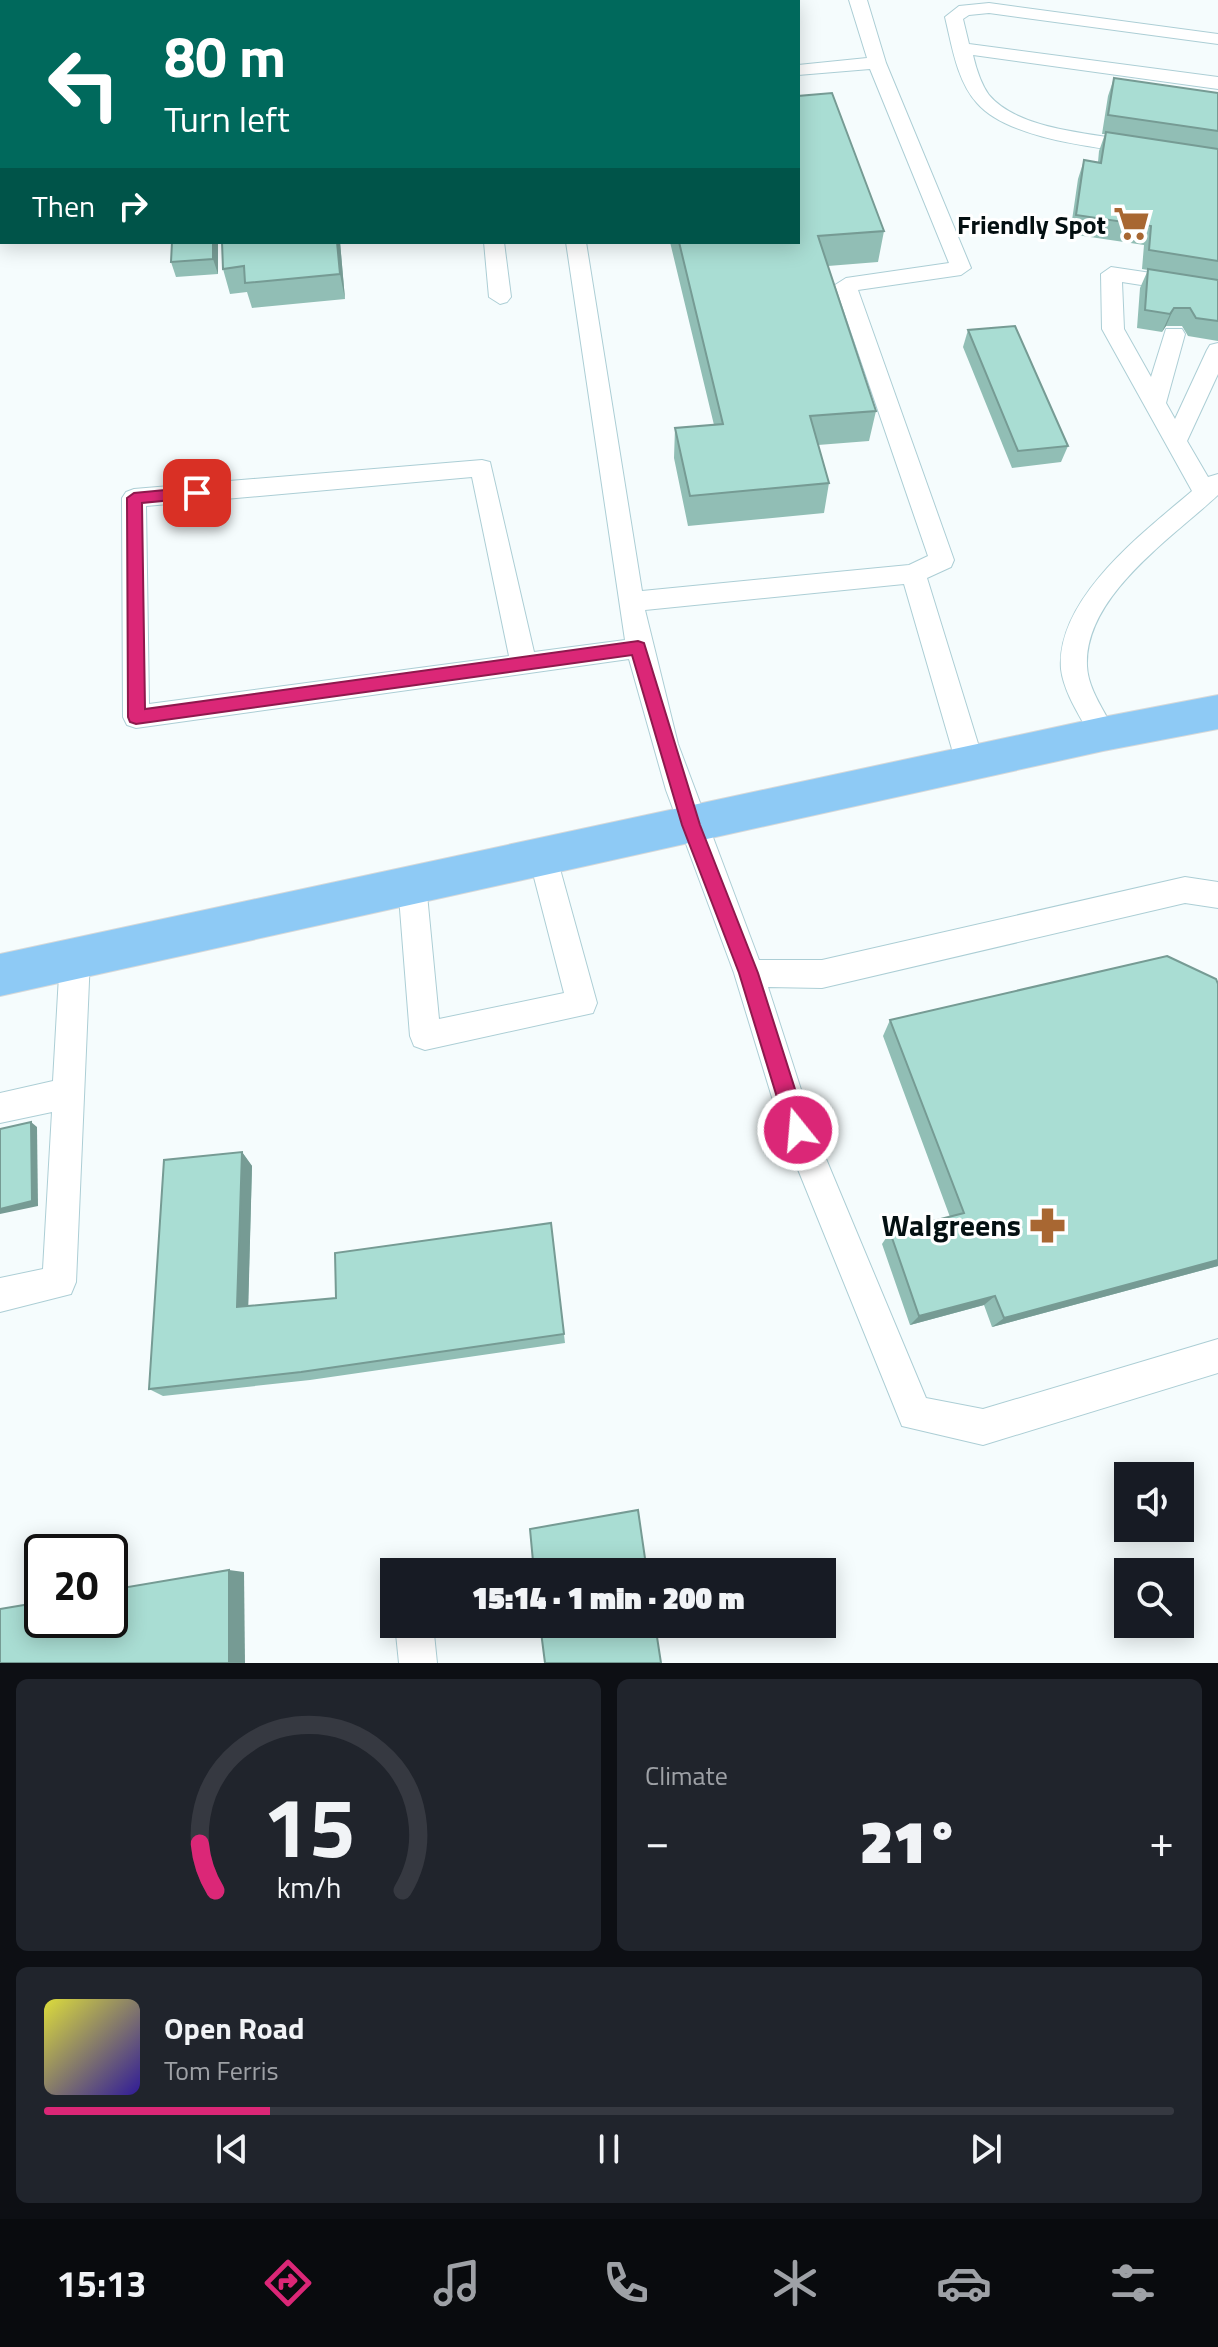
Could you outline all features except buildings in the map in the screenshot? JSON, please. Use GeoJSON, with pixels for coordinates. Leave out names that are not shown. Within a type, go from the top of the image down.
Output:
{"type":"FeatureCollection","features":[{"type":"Feature","properties":{"kind":"main road"},"geometry":{"type":"LineString","coordinates":[[0,975],[1103,734],[1218,712]]}},
{"type":"Feature","properties":{"kind":"lane"},"geometry":{"type":"LineString","coordinates":[[631,602],[913,574],[942,560],[846,285],[961,268],[877,63],[858,0]]}},
{"type":"Feature","properties":{"kind":"lane"},"geometry":{"type":"LineString","coordinates":[[1157,151],[1015,122],[985,102],[974,84],[954,17],[965,10],[989,8],[1218,39]]}},
{"type":"Feature","properties":{"kind":"lane"},"geometry":{"type":"LineString","coordinates":[[962,48],[1218,83]]}},
{"type":"Feature","properties":{"kind":"lane"},"geometry":{"type":"LineString","coordinates":[[800,70],[877,63]]}},
{"type":"Feature","properties":{"kind":"lane"},"geometry":{"type":"LineString","coordinates":[[494,244],[500,297]]}},
{"type":"Feature","properties":{"kind":"lane"},"geometry":{"type":"LineString","coordinates":[[576,244],[638,648],[691,825],[749,973],[798,1130],[915,1413],[983,1427],[1218,1356]]}},
{"type":"Feature","properties":{"kind":"lane"},"geometry":{"type":"LineString","coordinates":[[1103,734],[1074,666],[1078,635],[1094,601],[1136,556],[1212,488],[1176,441],[1113,329],[1111,274],[1172,292],[1218,290]]}},
{"type":"Feature","properties":{"kind":"lane"},"geometry":{"type":"LineString","coordinates":[[1155,403],[1174,334]]}},
{"type":"Feature","properties":{"kind":"lane"},"geometry":{"type":"LineString","coordinates":[[1176,441],[1218,350]]}},
{"type":"Feature","properties":{"kind":"lane"},"geometry":{"type":"LineString","coordinates":[[523,663],[482,468],[134,498],[136,717],[638,648]]}},
{"type":"Feature","properties":{"kind":"lane"},"geometry":{"type":"LineString","coordinates":[[913,574],[970,763]]}},
{"type":"Feature","properties":{"kind":"lane"},"geometry":{"type":"LineString","coordinates":[[412,884],[425,1036],[582,1003],[543,858]]}},
{"type":"Feature","properties":{"kind":"lane"},"geometry":{"type":"LineString","coordinates":[[749,973],[822,974],[1185,890],[1218,895]]}},
{"type":"Feature","properties":{"kind":"lane"},"geometry":{"type":"LineString","coordinates":[[0,1295],[59,1282],[75,958]]}},
{"type":"Feature","properties":{"kind":"lane"},"geometry":{"type":"LineString","coordinates":[[0,1108],[69,1093]]}},
{"type":"Feature","properties":{"kind":"lane"},"geometry":{"type":"LineString","coordinates":[[415,1638],[418,1663]]}},
{"type":"Feature","properties":{"kind":"place","name":"Friendly Spot"},"geometry":{"type":"Point","coordinates":[1132,224]}},
{"type":"Feature","properties":{"kind":"place","name":"Walgreens"},"geometry":{"type":"Point","coordinates":[1047,1225]}},
{"type":"Feature","properties":{"kind":"route"},"geometry":{"type":"LineString","coordinates":[[197,493],[134,498],[136,717],[638,648],[691,825],[749,973],[798,1130]]}}]}
